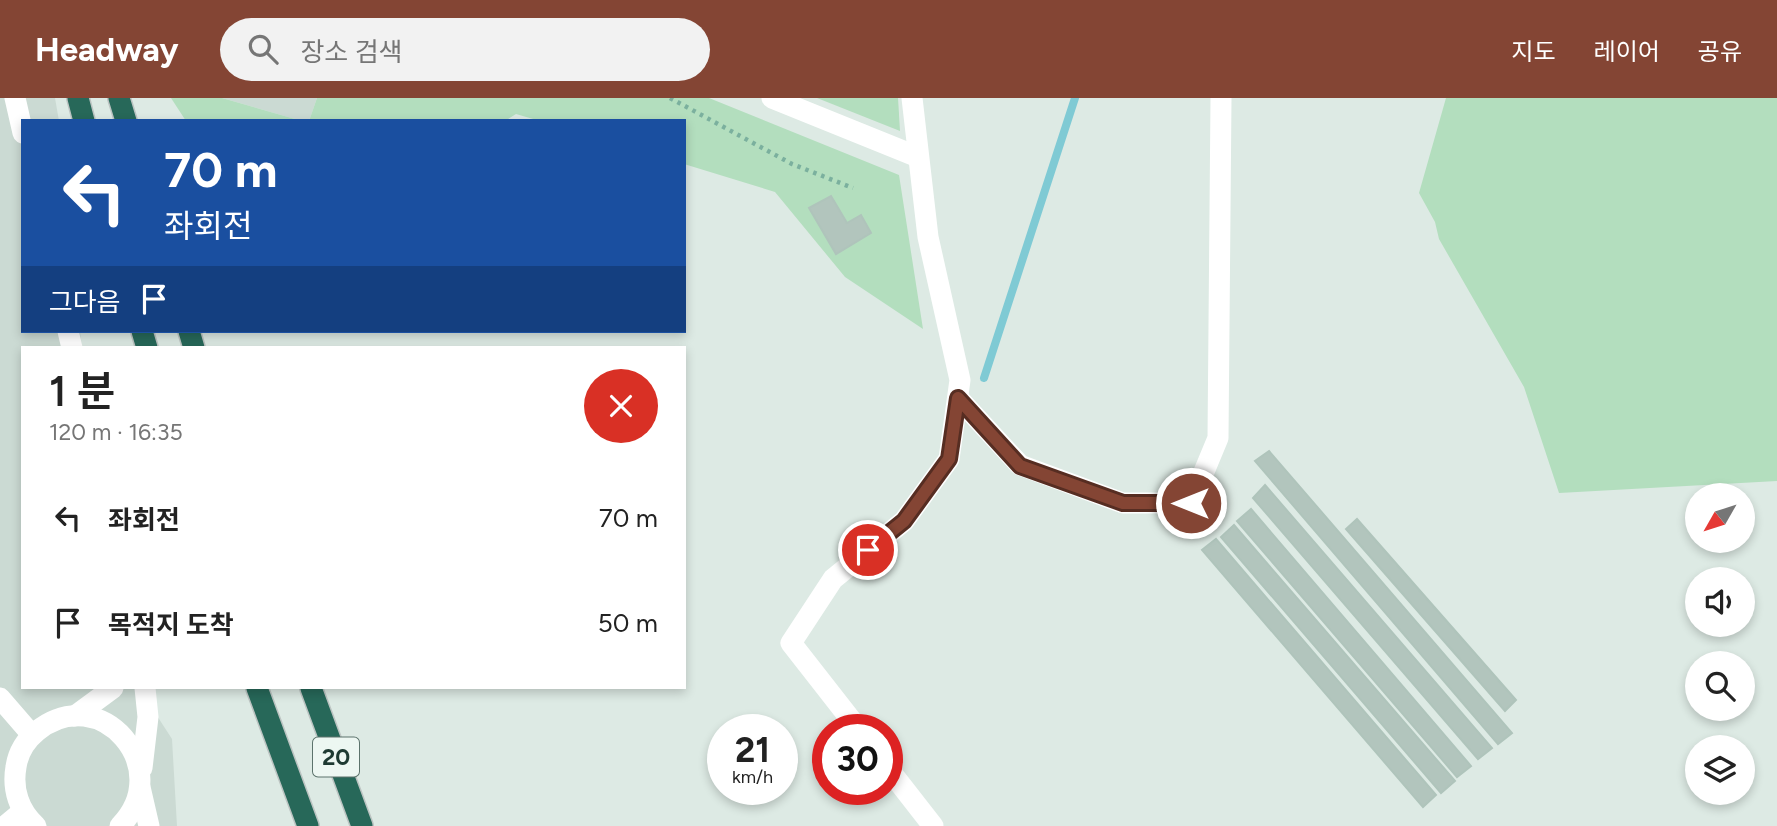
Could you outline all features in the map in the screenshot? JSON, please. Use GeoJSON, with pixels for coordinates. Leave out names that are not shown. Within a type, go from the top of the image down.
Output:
{"type":"FeatureCollection","features":[{"type":"Feature","properties":{"kind":"highway"},"geometry":{"type":"LineString","coordinates":[[78,98],[83,119]]}},
{"type":"Feature","properties":{"kind":"highway"},"geometry":{"type":"LineString","coordinates":[[119,98],[125,119]]}},
{"type":"Feature","properties":{"kind":"highway","name":"20"},"geometry":{"type":"LineString","coordinates":[[257,689],[307,826]]}},
{"type":"Feature","properties":{"kind":"highway","name":"20"},"geometry":{"type":"LineString","coordinates":[[311,689],[362,826]]}},
{"type":"Feature","properties":{"kind":"street"},"geometry":{"type":"LineString","coordinates":[[15,98],[21,124]]}},
{"type":"Feature","properties":{"kind":"street"},"geometry":{"type":"LineString","coordinates":[[772,98],[918,157]]}},
{"type":"Feature","properties":{"kind":"street"},"geometry":{"type":"LineString","coordinates":[[846,714],[791,643],[833,579],[904,521],[949,459],[960,380],[928,237],[912,98]]}},
{"type":"Feature","properties":{"kind":"street"},"geometry":{"type":"LineString","coordinates":[[958,398],[1020,466],[1123,503],[1191,503],[1219,438],[1221,98]]}},
{"type":"Feature","properties":{"kind":"street"},"geometry":{"type":"LineString","coordinates":[[75,716],[112,689]]}},
{"type":"Feature","properties":{"kind":"street"},"geometry":{"type":"LineString","coordinates":[[120,826],[136,803],[140,782],[148,716],[145,689]]}},
{"type":"Feature","properties":{"kind":"street"},"geometry":{"type":"LineString","coordinates":[[0,698],[32,736]]}},
{"type":"Feature","properties":{"kind":"street"},"geometry":{"type":"LineString","coordinates":[[5,826],[29,819],[17,796],[15,772],[22,748],[32,736],[59,719],[75,716],[92,718],[120,733],[138,761],[149,826]]}},
{"type":"Feature","properties":{"kind":"street"},"geometry":{"type":"LineString","coordinates":[[903,788],[933,826]]}},
{"type":"Feature","properties":{"kind":"path"},"geometry":{"type":"LineString","coordinates":[[670,98],[792,164],[853,188]]}},
{"type":"Feature","properties":{"kind":"shaded area"},"geometry":{"type":"Polygon","coordinates":[[[0,98],[55,98],[59,119],[21,119],[21,333],[80,333],[82,346],[21,346],[21,689],[140,689],[172,739],[177,826],[0,826],[0,98]]]}},
{"type":"Feature","properties":{"kind":"shaded area"},"geometry":{"type":"Polygon","coordinates":[[[222,98],[317,98],[310,119],[295,119],[222,98]]]}},
{"type":"Feature","properties":{"kind":"green space"},"geometry":{"type":"Polygon","coordinates":[[[171,98],[222,98],[295,119],[185,119],[171,98]]]}},
{"type":"Feature","properties":{"kind":"green space"},"geometry":{"type":"Polygon","coordinates":[[[317,98],[709,98],[899,175],[923,329],[845,277],[775,192],[686,165],[686,119],[533,119],[516,114],[508,119],[310,119],[317,98]]]}},
{"type":"Feature","properties":{"kind":"green space"},"geometry":{"type":"Polygon","coordinates":[[[817,98],[898,98],[900,131],[817,98]]]}},
{"type":"Feature","properties":{"kind":"green space"},"geometry":{"type":"Polygon","coordinates":[[[1446,98],[1777,98],[1777,481],[1685,483],[1685,486],[1559,493],[1524,387],[1439,239],[1435,222],[1419,193],[1446,98]]]}},
{"type":"Feature","properties":{"kind":"building"},"geometry":{"type":"Polygon","coordinates":[[[831,196],[847,223],[861,215],[871,233],[836,254],[809,208],[831,196]]]}},
{"type":"Feature","properties":{"kind":"building"},"geometry":{"type":"Polygon","coordinates":[[[1269,451],[1512,733],[1498,744],[1255,461],[1269,451]]]}},
{"type":"Feature","properties":{"kind":"building"},"geometry":{"type":"Polygon","coordinates":[[[1265,485],[1492,748],[1478,759],[1253,498],[1265,485]]]}},
{"type":"Feature","properties":{"kind":"building"},"geometry":{"type":"Polygon","coordinates":[[[1251,509],[1471,766],[1457,777],[1237,521],[1251,509]]]}},
{"type":"Feature","properties":{"kind":"building"},"geometry":{"type":"Polygon","coordinates":[[[1357,519],[1516,700],[1505,711],[1346,529],[1357,519]]]}},
{"type":"Feature","properties":{"kind":"building"},"geometry":{"type":"Polygon","coordinates":[[[1234,525],[1455,781],[1441,793],[1221,537],[1234,525]]]}},
{"type":"Feature","properties":{"kind":"building"},"geometry":{"type":"Polygon","coordinates":[[[1216,539],[1436,795],[1423,807],[1202,550],[1216,539]]]}},
{"type":"Feature","properties":{"kind":"waterway"},"geometry":{"type":"LineString","coordinates":[[984,378],[1075,98]]}},
{"type":"Feature","properties":{"kind":"route"},"geometry":{"type":"LineString","coordinates":[[868,550],[904,521],[949,459],[958,398],[1020,466],[1123,503],[1191,503]]}}]}
